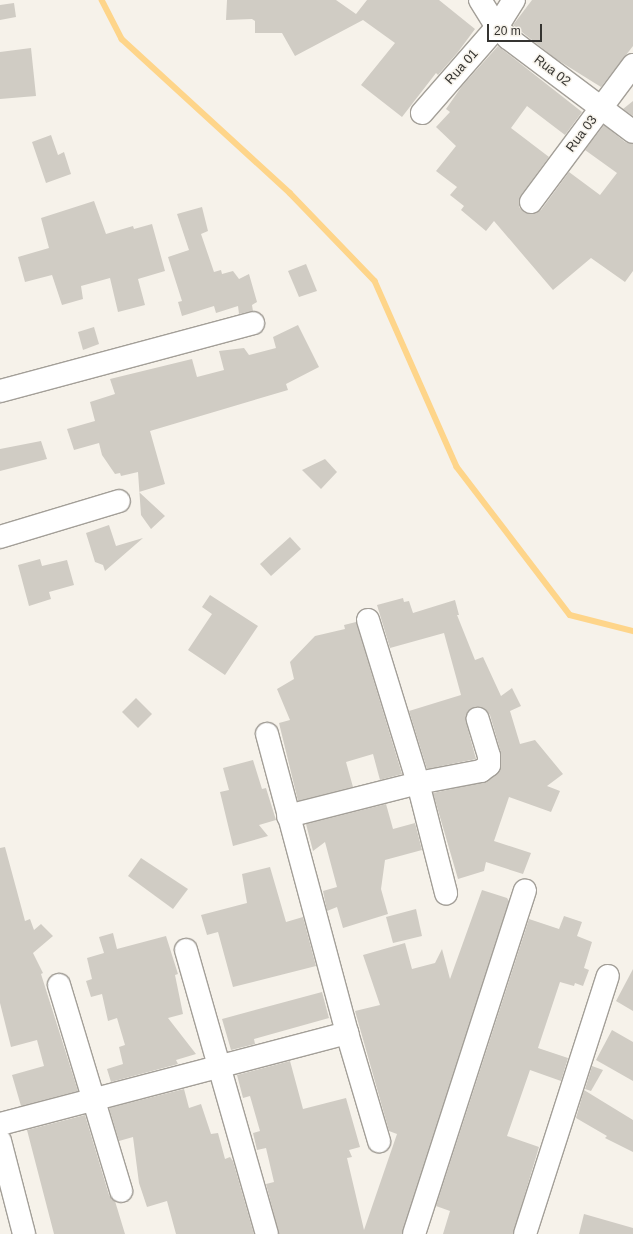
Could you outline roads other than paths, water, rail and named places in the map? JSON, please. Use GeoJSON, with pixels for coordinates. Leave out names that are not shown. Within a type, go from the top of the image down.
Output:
{"type":"FeatureCollection","features":[{"type":"Feature","properties":{"kind":"street","name":"Rua 02"},"geometry":{"type":"LineString","coordinates":[[480,0],[497,27],[601,109],[633,132]]}},
{"type":"Feature","properties":{"kind":"street","name":"Rua 01"},"geometry":{"type":"LineString","coordinates":[[422,113],[497,27],[514,0]]}},
{"type":"Feature","properties":{"kind":"street","name":"Rua 03"},"geometry":{"type":"LineString","coordinates":[[531,202],[633,65]]}},
{"type":"Feature","properties":{"kind":"street"},"geometry":{"type":"LineString","coordinates":[[0,391],[253,323]]}},
{"type":"Feature","properties":{"kind":"street"},"geometry":{"type":"LineString","coordinates":[[0,536],[119,501]]}},
{"type":"Feature","properties":{"kind":"street"},"geometry":{"type":"LineString","coordinates":[[368,620],[418,783],[446,893]]}},
{"type":"Feature","properties":{"kind":"street"},"geometry":{"type":"LineString","coordinates":[[288,816],[418,783],[481,771],[489,765],[489,756],[478,719]]}},
{"type":"Feature","properties":{"kind":"street"},"geometry":{"type":"LineString","coordinates":[[267,734],[346,1033],[379,1141]]}},
{"type":"Feature","properties":{"kind":"street"},"geometry":{"type":"LineString","coordinates":[[414,1234],[525,891]]}},
{"type":"Feature","properties":{"kind":"street"},"geometry":{"type":"LineString","coordinates":[[186,950],[221,1067],[267,1234]]}},
{"type":"Feature","properties":{"kind":"street"},"geometry":{"type":"LineString","coordinates":[[525,1234],[608,976]]}},
{"type":"Feature","properties":{"kind":"street"},"geometry":{"type":"LineString","coordinates":[[59,985],[121,1191]]}},
{"type":"Feature","properties":{"kind":"street"},"geometry":{"type":"LineString","coordinates":[[24,1234],[0,1139],[93,1098],[221,1067],[346,1033]]}},
{"type":"Feature","properties":{"kind":"waterway"},"geometry":{"type":"LineString","coordinates":[[102,0],[122,39],[290,193],[375,281],[457,467],[570,615],[633,631]]}}]}
